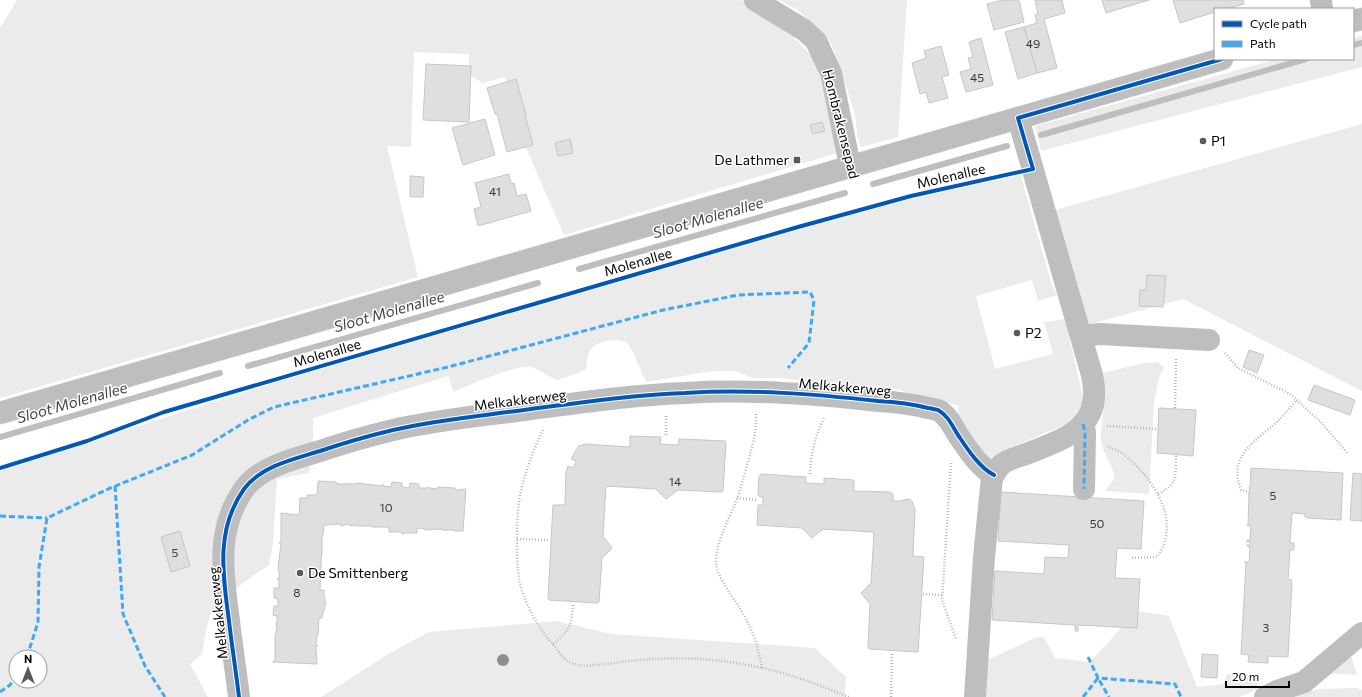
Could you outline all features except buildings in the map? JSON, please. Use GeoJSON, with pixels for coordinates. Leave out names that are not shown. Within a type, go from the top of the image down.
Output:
{"type":"FeatureCollection","features":[{"type":"Feature","properties":{"kind":"street","name":"Hombrakensepad"},"geometry":{"type":"LineString","coordinates":[[755,0],[804,30],[816,41],[831,74],[850,166]]}},
{"type":"Feature","properties":{"kind":"street"},"geometry":{"type":"LineString","coordinates":[[0,413],[1219,60]]}},
{"type":"Feature","properties":{"kind":"street"},"geometry":{"type":"LineString","coordinates":[[1018,118],[1092,375],[1094,391],[1093,406],[1084,433],[1084,489]]}},
{"type":"Feature","properties":{"kind":"street"},"geometry":{"type":"LineString","coordinates":[[1081,336],[1100,334],[1209,340]]}},
{"type":"Feature","properties":{"kind":"street","name":"Melkakkerweg"},"geometry":{"type":"LineString","coordinates":[[239,697],[225,587],[223,556],[223,542],[232,509],[246,486],[259,475],[298,457],[353,440],[395,429],[440,421],[551,406],[684,393],[754,392],[831,396],[914,404],[938,410],[950,421],[960,438],[987,471],[992,480]]}},
{"type":"Feature","properties":{"kind":"street"},"geometry":{"type":"LineString","coordinates":[[975,697],[992,480],[1000,466],[1006,462],[1073,434],[1084,433]]}},
{"type":"Feature","properties":{"kind":"street"},"geometry":{"type":"LineString","coordinates":[[1265,697],[1277,691],[1304,682],[1362,633]]}},
{"type":"Feature","properties":{"kind":"path"},"geometry":{"type":"LineString","coordinates":[[1175,408],[1177,339]]}},
{"type":"Feature","properties":{"kind":"path"},"geometry":{"type":"LineString","coordinates":[[1209,340],[1227,355],[1238,368],[1290,394],[1321,422],[1348,454]]}},
{"type":"Feature","properties":{"kind":"path"},"geometry":{"type":"LineString","coordinates":[[754,392],[756,433],[737,498],[721,536],[717,551],[716,565],[721,577],[741,608],[754,635],[762,668]]}},
{"type":"Feature","properties":{"kind":"path"},"geometry":{"type":"LineString","coordinates":[[810,474],[811,456],[816,437],[829,406],[831,396]]}},
{"type":"Feature","properties":{"kind":"path"},"geometry":{"type":"LineString","coordinates":[[1250,492],[1241,490],[1238,482],[1237,471],[1241,457],[1252,444],[1279,420],[1297,400]]}},
{"type":"Feature","properties":{"kind":"path"},"geometry":{"type":"LineString","coordinates":[[551,406],[525,475],[519,501],[517,566],[521,586],[528,606],[541,630],[563,659],[573,664],[585,666],[625,661],[677,658],[716,661],[762,668],[817,684],[849,697]]}},
{"type":"Feature","properties":{"kind":"path"},"geometry":{"type":"LineString","coordinates":[[1084,433],[1158,429]]}},
{"type":"Feature","properties":{"kind":"path"},"geometry":{"type":"LineString","coordinates":[[1084,433],[1128,457],[1142,472],[1158,494],[1165,510],[1167,519],[1163,550],[1157,557],[1130,558]]}},
{"type":"Feature","properties":{"kind":"path"},"geometry":{"type":"LineString","coordinates":[[960,438],[952,449],[942,600],[964,659],[977,660]]}},
{"type":"Feature","properties":{"kind":"path"},"geometry":{"type":"LineString","coordinates":[[1158,494],[1171,486],[1174,480],[1176,455]]}},
{"type":"Feature","properties":{"kind":"path"},"geometry":{"type":"LineString","coordinates":[[737,498],[757,500]]}},
{"type":"Feature","properties":{"kind":"path"},"geometry":{"type":"LineString","coordinates":[[517,539],[548,540]]}},
{"type":"Feature","properties":{"kind":"path"},"geometry":{"type":"LineString","coordinates":[[923,594],[942,595]]}},
{"type":"Feature","properties":{"kind":"path"},"geometry":{"type":"LineString","coordinates":[[553,644],[564,635],[571,626],[573,604]]}},
{"type":"Feature","properties":{"kind":"path"},"geometry":{"type":"LineString","coordinates":[[891,697],[892,653]]}},
{"type":"Feature","properties":{"kind":"shaded area"},"geometry":{"type":"Polygon","coordinates":[[[17,0],[742,0],[763,13],[787,31],[814,58],[822,84],[837,153],[564,235],[523,141],[505,77],[483,83],[469,75],[469,54],[414,52],[411,147],[387,146],[418,277],[0,398],[0,28],[17,0]]]}},
{"type":"Feature","properties":{"kind":"shaded area"},"geometry":{"type":"Polygon","coordinates":[[[779,0],[907,0],[898,137],[861,147],[858,140],[855,115],[840,66],[831,43],[796,9],[779,0]]]}},
{"type":"Feature","properties":{"kind":"shaded area"},"geometry":{"type":"Polygon","coordinates":[[[1362,36],[1362,67],[1041,151],[1035,126],[1273,60],[1354,60],[1354,38],[1362,36]]]}},
{"type":"Feature","properties":{"kind":"shaded area"},"geometry":{"type":"Polygon","coordinates":[[[1362,124],[1362,391],[1183,299],[1087,325],[1055,210],[1362,124]]]}},
{"type":"Feature","properties":{"kind":"shaded area"},"geometry":{"type":"Polygon","coordinates":[[[1019,170],[1052,285],[1057,295],[1038,301],[1032,280],[976,296],[995,369],[1053,354],[1044,322],[1065,319],[1083,398],[1083,408],[1075,420],[1015,446],[985,462],[955,434],[959,405],[930,400],[900,390],[846,386],[781,378],[752,378],[736,371],[713,371],[646,382],[629,346],[624,341],[619,340],[599,343],[589,352],[586,369],[579,373],[557,380],[532,367],[525,367],[493,376],[454,392],[448,376],[313,418],[313,445],[309,473],[277,479],[273,543],[269,565],[243,583],[210,615],[202,654],[190,664],[208,697],[0,697],[0,470],[503,310],[948,187],[1019,170]]]}},
{"type":"Feature","properties":{"kind":"shaded area"},"geometry":{"type":"Polygon","coordinates":[[[1157,362],[1164,367],[1159,378],[1154,403],[1149,494],[1105,491],[1115,478],[1101,441],[1103,397],[1102,385],[1098,374],[1144,363],[1157,362]]]}},
{"type":"Feature","properties":{"kind":"shaded area"},"geometry":{"type":"Polygon","coordinates":[[[1137,611],[1169,616],[1197,687],[1224,684],[1227,674],[1258,674],[1257,690],[1239,697],[984,697],[987,660],[1037,637],[1044,637],[1055,658],[1090,662],[1137,611]]]}},
{"type":"Feature","properties":{"kind":"shaded area"},"geometry":{"type":"Polygon","coordinates":[[[556,621],[612,634],[815,648],[846,677],[845,697],[321,697],[390,653],[429,632],[556,621]]]}},
{"type":"Feature","properties":{"kind":"shaded area"},"geometry":{"type":"Polygon","coordinates":[[[1350,652],[1357,675],[1326,673],[1350,652]]]}},
{"type":"Feature","properties":{"kind":"shaded area"},"geometry":{"type":"Polygon","coordinates":[[[1356,688],[1362,690],[1362,697],[1284,697],[1319,689],[1356,688]]]}},
{"type":"Feature","properties":{"kind":"waterway","name":"Sloot Molenallee"},"geometry":{"type":"LineString","coordinates":[[1354,45],[1362,43]]}},
{"type":"Feature","properties":{"kind":"waterway","name":"Sloot Molenallee"},"geometry":{"type":"LineString","coordinates":[[1041,135],[1303,60]]}},
{"type":"Feature","properties":{"kind":"waterway","name":"Sloot Molenallee"},"geometry":{"type":"LineString","coordinates":[[873,184],[1007,146]]}},
{"type":"Feature","properties":{"kind":"waterway","name":"Sloot Molenallee"},"geometry":{"type":"LineString","coordinates":[[579,269],[845,193]]}},
{"type":"Feature","properties":{"kind":"waterway","name":"Sloot Molenallee"},"geometry":{"type":"LineString","coordinates":[[248,366],[538,283]]}},
{"type":"Feature","properties":{"kind":"waterway","name":"Sloot Molenallee"},"geometry":{"type":"LineString","coordinates":[[0,437],[220,373]]}},
{"type":"Feature","properties":{"kind":"marked path"},"geometry":{"type":"LineString","coordinates":[[30,649],[38,622],[39,567],[47,518],[108,489],[192,455],[248,420],[274,407],[448,367],[663,310],[738,295],[810,292],[814,300],[809,343],[788,368]]}},
{"type":"Feature","properties":{"kind":"marked path"},"geometry":{"type":"LineString","coordinates":[[1083,424],[1085,432],[1084,489]]}},
{"type":"Feature","properties":{"kind":"marked path"},"geometry":{"type":"LineString","coordinates":[[115,486],[123,614],[145,666],[165,697]]}},
{"type":"Feature","properties":{"kind":"marked path"},"geometry":{"type":"LineString","coordinates":[[0,516],[47,518]]}},
{"type":"Feature","properties":{"kind":"marked path"},"geometry":{"type":"LineString","coordinates":[[1088,657],[1098,678],[1175,684],[1181,697]]}},
{"type":"Feature","properties":{"kind":"marked path"},"geometry":{"type":"LineString","coordinates":[[1083,697],[1098,678],[1109,697]]}},
{"type":"Feature","properties":{"kind":"marked path"},"geometry":{"type":"LineString","coordinates":[[0,692],[8,686]]}},
{"type":"Feature","properties":{"kind":"cycle path","name":"Molenallee"},"geometry":{"type":"LineString","coordinates":[[0,468],[87,441],[164,412],[798,227],[911,196],[1033,169],[1018,118],[1219,60]]}},
{"type":"Feature","properties":{"kind":"cycle path"},"geometry":{"type":"LineString","coordinates":[[239,697],[223,570],[225,537],[229,520],[235,505],[244,489],[259,474],[289,460],[356,440],[393,430],[458,418],[604,400],[665,394],[709,392],[782,393],[830,396],[916,405],[938,410],[948,419],[963,443],[975,458],[984,468],[994,475]]}},
{"type":"Feature","properties":{"kind":"place","name":"P1"},"geometry":{"type":"Point","coordinates":[1203,141]}},
{"type":"Feature","properties":{"kind":"place","name":"De Lathmer"},"geometry":{"type":"Point","coordinates":[797,160]}},
{"type":"Feature","properties":{"kind":"place","name":"P2"},"geometry":{"type":"Point","coordinates":[1017,333]}},
{"type":"Feature","properties":{"kind":"place","name":"De Smittenberg"},"geometry":{"type":"Point","coordinates":[300,573]}}]}
